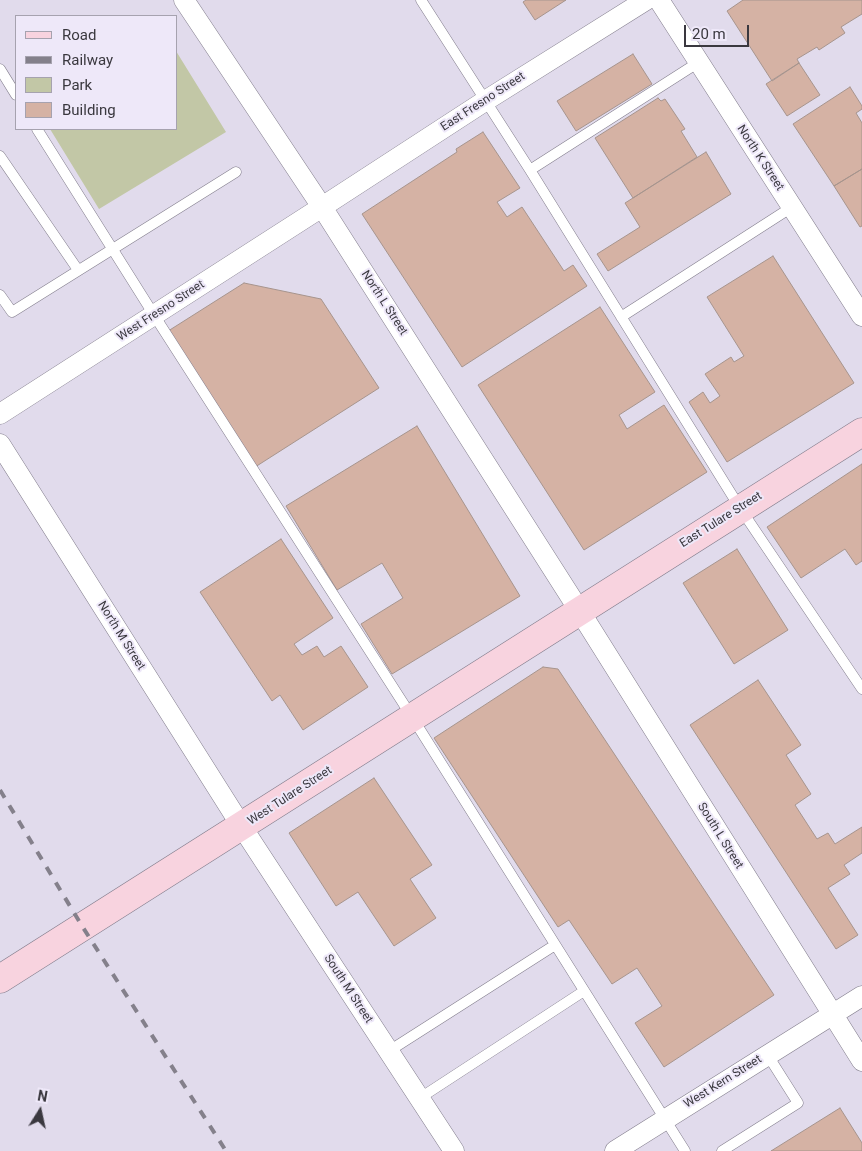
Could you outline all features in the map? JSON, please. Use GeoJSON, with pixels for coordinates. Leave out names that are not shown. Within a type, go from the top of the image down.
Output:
{"type":"FeatureCollection","features":[{"type":"Feature","properties":{"kind":"street","name":"North L Street"},"geometry":{"type":"LineString","coordinates":[[184,0],[322,207],[580,610]]}},
{"type":"Feature","properties":{"kind":"street","name":"East Fresno Street"},"geometry":{"type":"LineString","coordinates":[[322,207],[485,101],[646,0]]}},
{"type":"Feature","properties":{"kind":"street","name":"North K Street"},"geometry":{"type":"LineString","coordinates":[[659,0],[862,316]]}},
{"type":"Feature","properties":{"kind":"street","name":"West Fresno Street"},"geometry":{"type":"LineString","coordinates":[[0,414],[322,207]]}},
{"type":"Feature","properties":{"kind":"street","name":"East Tulare Street"},"geometry":{"type":"LineString","coordinates":[[580,610],[862,432]]}},
{"type":"Feature","properties":{"kind":"street","name":"North M Street"},"geometry":{"type":"LineString","coordinates":[[0,444],[242,827]]}},
{"type":"Feature","properties":{"kind":"street","name":"West Tulare Street"},"geometry":{"type":"LineString","coordinates":[[0,979],[242,827],[580,610]]}},
{"type":"Feature","properties":{"kind":"street","name":"South L Street"},"geometry":{"type":"LineString","coordinates":[[580,610],[862,1061]]}},
{"type":"Feature","properties":{"kind":"street","name":"South M Street"},"geometry":{"type":"LineString","coordinates":[[242,827],[454,1151]]}},
{"type":"Feature","properties":{"kind":"street","name":"West Kern Street"},"geometry":{"type":"LineString","coordinates":[[615,1151],[862,996]]}},
{"type":"Feature","properties":{"kind":"lane"},"geometry":{"type":"LineString","coordinates":[[421,0],[530,170],[740,508],[862,689]]}},
{"type":"Feature","properties":{"kind":"lane"},"geometry":{"type":"LineString","coordinates":[[530,170],[698,62]]}},
{"type":"Feature","properties":{"kind":"lane"},"geometry":{"type":"LineString","coordinates":[[0,69],[15,93]]}},
{"type":"Feature","properties":{"kind":"lane"},"geometry":{"type":"LineString","coordinates":[[38,130],[685,1151]]}},
{"type":"Feature","properties":{"kind":"lane"},"geometry":{"type":"LineString","coordinates":[[0,156],[78,270]]}},
{"type":"Feature","properties":{"kind":"lane"},"geometry":{"type":"LineString","coordinates":[[0,294],[12,312],[236,172]]}},
{"type":"Feature","properties":{"kind":"lane"},"geometry":{"type":"LineString","coordinates":[[621,317],[792,207]]}},
{"type":"Feature","properties":{"kind":"lane"},"geometry":{"type":"LineString","coordinates":[[389,1051],[555,946]]}},
{"type":"Feature","properties":{"kind":"lane"},"geometry":{"type":"LineString","coordinates":[[420,1098],[584,991]]}},
{"type":"Feature","properties":{"kind":"lane"},"geometry":{"type":"LineString","coordinates":[[722,1151],[798,1103],[767,1054]]}},
{"type":"Feature","properties":{"kind":"green space"},"geometry":{"type":"Polygon","coordinates":[[[178,54],[226,132],[99,209],[51,130],[178,130],[178,54]]]}},
{"type":"Feature","properties":{"kind":"building"},"geometry":{"type":"Polygon","coordinates":[[[526,0],[566,0],[535,20],[523,2],[526,0]]]}},
{"type":"Feature","properties":{"kind":"building"},"geometry":{"type":"Polygon","coordinates":[[[743,0],[862,0],[862,14],[841,27],[845,33],[819,50],[817,47],[797,59],[799,63],[772,81],[727,11],[743,0]]]}},
{"type":"Feature","properties":{"kind":"building"},"geometry":{"type":"Polygon","coordinates":[[[633,54],[652,84],[576,131],[557,101],[633,54]]]}},
{"type":"Feature","properties":{"kind":"building"},"geometry":{"type":"Polygon","coordinates":[[[799,63],[820,95],[787,116],[766,84],[799,63]]]}},
{"type":"Feature","properties":{"kind":"building"},"geometry":{"type":"Polygon","coordinates":[[[850,87],[862,106],[862,109],[856,113],[862,123],[862,169],[834,186],[793,124],[850,87]]]}},
{"type":"Feature","properties":{"kind":"building"},"geometry":{"type":"Polygon","coordinates":[[[658,98],[661,101],[665,99],[685,129],[681,131],[697,157],[633,198],[595,138],[658,98]]]}},
{"type":"Feature","properties":{"kind":"building"},"geometry":{"type":"Polygon","coordinates":[[[483,132],[520,188],[497,202],[507,217],[522,207],[564,271],[573,265],[587,286],[462,367],[362,214],[457,152],[456,149],[483,132]]]}},
{"type":"Feature","properties":{"kind":"building"},"geometry":{"type":"Polygon","coordinates":[[[706,152],[731,194],[608,271],[597,254],[640,227],[625,203],[706,152]]]}},
{"type":"Feature","properties":{"kind":"building"},"geometry":{"type":"Polygon","coordinates":[[[862,169],[862,226],[860,227],[834,186],[862,169]]]}},
{"type":"Feature","properties":{"kind":"building"},"geometry":{"type":"Polygon","coordinates":[[[773,256],[854,383],[727,462],[689,402],[703,392],[710,403],[720,396],[705,374],[731,357],[734,362],[744,356],[707,297],[773,256]]]}},
{"type":"Feature","properties":{"kind":"building"},"geometry":{"type":"Polygon","coordinates":[[[244,283],[321,299],[379,388],[252,469],[165,333],[244,283]]]}},
{"type":"Feature","properties":{"kind":"building"},"geometry":{"type":"Polygon","coordinates":[[[600,307],[655,392],[619,415],[627,429],[664,405],[707,472],[584,550],[478,385],[600,307]]]}},
{"type":"Feature","properties":{"kind":"building"},"geometry":{"type":"Polygon","coordinates":[[[417,426],[520,596],[392,674],[361,624],[403,598],[382,563],[337,590],[286,506],[417,426]]]}},
{"type":"Feature","properties":{"kind":"building"},"geometry":{"type":"Polygon","coordinates":[[[862,464],[862,561],[856,565],[845,549],[801,578],[767,527],[862,464]]]}},
{"type":"Feature","properties":{"kind":"building"},"geometry":{"type":"Polygon","coordinates":[[[281,539],[333,618],[294,644],[302,655],[317,646],[324,657],[341,646],[368,687],[303,730],[280,695],[272,701],[200,592],[281,539]]]}},
{"type":"Feature","properties":{"kind":"building"},"geometry":{"type":"Polygon","coordinates":[[[737,549],[788,630],[734,664],[683,583],[737,549]]]}},
{"type":"Feature","properties":{"kind":"building"},"geometry":{"type":"Polygon","coordinates":[[[543,667],[558,669],[774,995],[664,1067],[635,1023],[662,1006],[637,968],[612,984],[569,920],[558,927],[434,738],[543,667]]]}},
{"type":"Feature","properties":{"kind":"building"},"geometry":{"type":"Polygon","coordinates":[[[758,680],[801,745],[786,755],[811,794],[795,805],[817,839],[828,833],[835,844],[862,827],[862,853],[844,865],[850,874],[828,888],[858,935],[836,949],[690,725],[758,680]]]}},
{"type":"Feature","properties":{"kind":"building"},"geometry":{"type":"Polygon","coordinates":[[[374,778],[432,865],[410,879],[436,918],[394,946],[358,892],[336,906],[289,833],[374,778]]]}},
{"type":"Feature","properties":{"kind":"building"},"geometry":{"type":"Polygon","coordinates":[[[840,1108],[862,1143],[862,1151],[771,1151],[840,1108]]]}},
{"type":"Feature","properties":{"kind":"railway"},"geometry":{"type":"LineString","coordinates":[[0,790],[82,926],[226,1151]]}}]}
